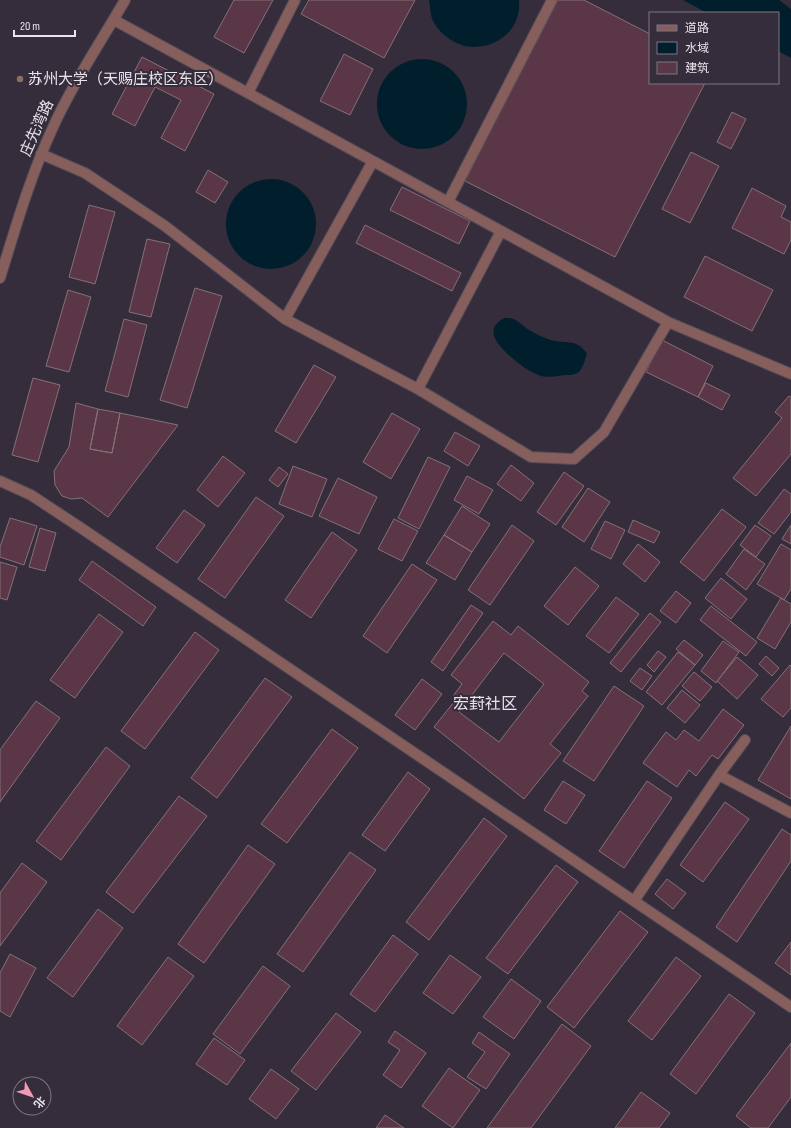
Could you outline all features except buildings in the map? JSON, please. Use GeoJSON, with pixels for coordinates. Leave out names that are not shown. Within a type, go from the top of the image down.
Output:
{"type":"FeatureCollection","features":[{"type":"Feature","properties":{"kind":"street","name":"庄先湾路"},"geometry":{"type":"LineString","coordinates":[[0,278],[41,154],[67,97],[125,0]]}},
{"type":"Feature","properties":{"kind":"street"},"geometry":{"type":"LineString","coordinates":[[248,93],[295,0]]}},
{"type":"Feature","properties":{"kind":"street"},"geometry":{"type":"LineString","coordinates":[[448,202],[552,0]]}},
{"type":"Feature","properties":{"kind":"street"},"geometry":{"type":"LineString","coordinates":[[114,20],[668,322],[789,373]]}},
{"type":"Feature","properties":{"kind":"street"},"geometry":{"type":"LineString","coordinates":[[41,154],[85,173],[165,226],[285,319],[418,389],[531,457],[574,459],[604,432],[668,322]]}},
{"type":"Feature","properties":{"kind":"street"},"geometry":{"type":"LineString","coordinates":[[285,319],[373,161]]}},
{"type":"Feature","properties":{"kind":"street"},"geometry":{"type":"LineString","coordinates":[[418,389],[501,231]]}},
{"type":"Feature","properties":{"kind":"street"},"geometry":{"type":"LineString","coordinates":[[0,481],[43,502],[791,1007]]}},
{"type":"Feature","properties":{"kind":"street"},"geometry":{"type":"LineString","coordinates":[[634,900],[719,774],[745,740]]}},
{"type":"Feature","properties":{"kind":"street"},"geometry":{"type":"LineString","coordinates":[[719,774],[791,813]]}},
{"type":"Feature","properties":{"kind":"water"},"geometry":{"type":"Polygon","coordinates":[[[429,0],[519,0],[518,14],[514,26],[506,35],[495,42],[484,46],[471,47],[459,44],[439,30],[432,18],[429,0]]]}},
{"type":"Feature","properties":{"kind":"water"},"geometry":{"type":"Polygon","coordinates":[[[683,0],[779,0],[791,9],[791,58],[779,52],[779,12],[705,12],[683,0]]]}},
{"type":"Feature","properties":{"kind":"water"},"geometry":{"type":"Polygon","coordinates":[[[422,59],[439,62],[454,72],[464,87],[467,104],[464,121],[454,136],[439,146],[422,149],[405,146],[390,136],[380,121],[377,104],[380,87],[390,72],[405,62],[422,59]]]}},
{"type":"Feature","properties":{"kind":"water"},"geometry":{"type":"Polygon","coordinates":[[[271,179],[288,182],[303,192],[313,207],[316,224],[313,241],[303,256],[288,266],[271,269],[254,266],[239,256],[229,241],[226,224],[229,207],[239,192],[254,182],[271,179]]]}},
{"type":"Feature","properties":{"kind":"water"},"geometry":{"type":"Polygon","coordinates":[[[504,318],[516,320],[531,331],[554,341],[569,342],[579,345],[587,354],[580,371],[572,375],[547,377],[541,376],[524,368],[505,352],[495,337],[494,327],[504,318]]]}},
{"type":"Feature","properties":{"kind":"place","name":"苏州大学（天赐庄校区东区）"},"geometry":{"type":"Point","coordinates":[20,79]}},
{"type":"Feature","properties":{"kind":"district","name":"宏葑社区"},"geometry":{"type":"Point","coordinates":[485,704]}}]}
